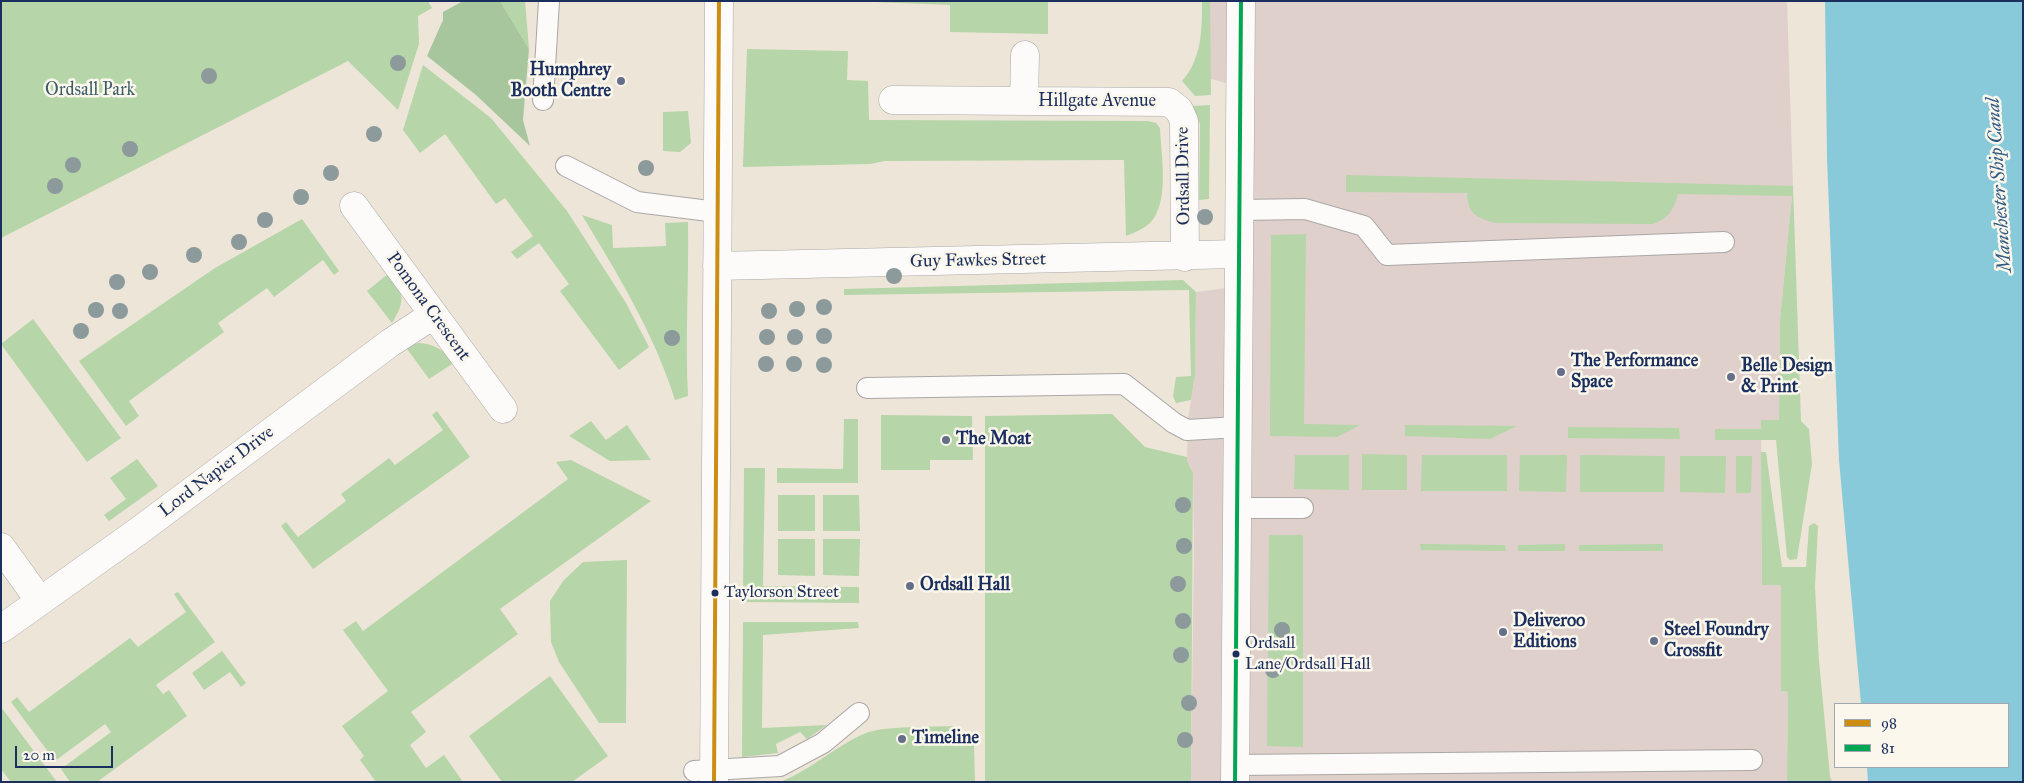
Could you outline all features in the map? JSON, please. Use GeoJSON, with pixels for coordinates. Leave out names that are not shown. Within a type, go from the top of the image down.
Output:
{"type":"FeatureCollection","features":[{"type":"Feature","properties":{"kind":"street"},"geometry":{"type":"LineString","coordinates":[[708,774],[717,266],[719,1]]}},
{"type":"Feature","properties":{"kind":"street"},"geometry":{"type":"LineString","coordinates":[[1235,773],[1241,1]]}},
{"type":"Feature","properties":{"kind":"street","name":"Hillgate Avenue"},"geometry":{"type":"LineString","coordinates":[[1024,101],[1025,55]]}},
{"type":"Feature","properties":{"kind":"street","name":"Hillgate Avenue"},"geometry":{"type":"LineString","coordinates":[[893,100],[1169,102]]}},
{"type":"Feature","properties":{"kind":"street","name":"Ordsall Drive"},"geometry":{"type":"LineString","coordinates":[[1169,102],[1179,110],[1184,121],[1185,256]]}},
{"type":"Feature","properties":{"kind":"street","name":"Pomona Crescent"},"geometry":{"type":"LineString","coordinates":[[354,206],[503,409]]}},
{"type":"Feature","properties":{"kind":"street","name":"Guy Fawkes Street"},"geometry":{"type":"LineString","coordinates":[[717,266],[1238,254]]}},
{"type":"Feature","properties":{"kind":"street","name":"Lord Napier Drive"},"geometry":{"type":"LineString","coordinates":[[1,630],[140,530],[390,343],[433,315]]}},
{"type":"Feature","properties":{"kind":"street"},"geometry":{"type":"LineString","coordinates":[[1,547],[40,601]]}},
{"type":"Feature","properties":{"kind":"lane"},"geometry":{"type":"LineString","coordinates":[[542,100],[549,1]]}},
{"type":"Feature","properties":{"kind":"lane"},"geometry":{"type":"LineString","coordinates":[[566,166],[637,202],[717,212]]}},
{"type":"Feature","properties":{"kind":"lane"},"geometry":{"type":"LineString","coordinates":[[1240,210],[1305,209],[1364,226],[1386,255],[1724,242]]}},
{"type":"Feature","properties":{"kind":"lane"},"geometry":{"type":"LineString","coordinates":[[867,388],[1124,384],[1174,423],[1187,430],[1238,427]]}},
{"type":"Feature","properties":{"kind":"lane"},"geometry":{"type":"LineString","coordinates":[[1238,508],[1303,508]]}},
{"type":"Feature","properties":{"kind":"lane"},"geometry":{"type":"LineString","coordinates":[[708,774],[780,766],[823,743],[859,713]]}},
{"type":"Feature","properties":{"kind":"lane"},"geometry":{"type":"LineString","coordinates":[[1235,773],[1752,760]]}},
{"type":"Feature","properties":{"kind":"shaded area"},"geometry":{"type":"Polygon","coordinates":[[[1202,1],[1787,1],[1793,186],[1780,320],[1779,420],[1761,420],[1761,425],[1762,584],[1781,585],[1781,691],[1788,692],[1787,782],[1191,782],[1194,544],[1193,473],[1187,461],[1188,419],[1195,375],[1196,292],[1226,288],[1226,83],[1190,73],[1202,39],[1202,1]]]}},
{"type":"Feature","properties":{"kind":"green space","name":"Ordsall Park"},"geometry":{"type":"Polygon","coordinates":[[[1,1],[428,1],[432,8],[418,16],[419,44],[398,110],[348,61],[1,238],[1,1]]]}},
{"type":"Feature","properties":{"kind":"green space"},"geometry":{"type":"Polygon","coordinates":[[[463,1],[500,1],[529,49],[523,120],[530,146],[476,95],[427,56],[443,20],[443,12],[463,1]]]}},
{"type":"Feature","properties":{"kind":"green space"},"geometry":{"type":"Polygon","coordinates":[[[500,1],[525,1],[529,49],[500,1]]]}},
{"type":"Feature","properties":{"kind":"green space"},"geometry":{"type":"Polygon","coordinates":[[[849,1],[1048,1],[1048,34],[950,32],[950,5],[849,1]]]}},
{"type":"Feature","properties":{"kind":"green space"},"geometry":{"type":"Polygon","coordinates":[[[1202,1],[1210,1],[1211,95],[1195,96],[1182,81],[1194,63],[1200,44],[1202,1]]]}},
{"type":"Feature","properties":{"kind":"green space"},"geometry":{"type":"Polygon","coordinates":[[[747,49],[848,51],[847,80],[868,81],[869,120],[1148,121],[1156,123],[1160,128],[1163,178],[1160,203],[1156,214],[1150,223],[1126,236],[1124,160],[885,161],[870,164],[743,167],[747,49]]]}},
{"type":"Feature","properties":{"kind":"green space"},"geometry":{"type":"Polygon","coordinates":[[[423,65],[491,118],[567,211],[626,303],[649,347],[619,370],[560,291],[569,284],[539,243],[517,259],[511,252],[533,236],[505,198],[496,204],[445,134],[420,153],[403,130],[423,65]]]}},
{"type":"Feature","properties":{"kind":"green space"},"geometry":{"type":"Polygon","coordinates":[[[1210,105],[1209,199],[1199,200],[1200,124],[1192,106],[1210,105]]]}},
{"type":"Feature","properties":{"kind":"green space"},"geometry":{"type":"Polygon","coordinates":[[[688,111],[691,143],[680,152],[663,151],[663,112],[688,111]]]}},
{"type":"Feature","properties":{"kind":"green space"},"geometry":{"type":"Polygon","coordinates":[[[1346,175],[1793,186],[1801,421],[1809,429],[1812,464],[1797,559],[1790,560],[1787,557],[1776,440],[1715,440],[1715,429],[1761,429],[1761,420],[1779,420],[1780,320],[1792,196],[1678,194],[1670,212],[1663,219],[1653,224],[1495,223],[1474,214],[1469,206],[1467,193],[1346,192],[1346,175]]]}},
{"type":"Feature","properties":{"kind":"green space"},"geometry":{"type":"Polygon","coordinates":[[[582,215],[612,225],[613,248],[666,246],[665,223],[688,222],[688,396],[675,400],[657,351],[646,328],[622,282],[582,215]]]}},
{"type":"Feature","properties":{"kind":"green space"},"geometry":{"type":"Polygon","coordinates":[[[302,219],[339,271],[334,275],[323,260],[274,297],[267,288],[218,323],[224,332],[129,401],[139,416],[126,426],[79,361],[215,268],[302,219]]]}},
{"type":"Feature","properties":{"kind":"green space"},"geometry":{"type":"Polygon","coordinates":[[[1306,234],[1304,424],[1360,425],[1337,437],[1270,436],[1271,235],[1306,234]]]}},
{"type":"Feature","properties":{"kind":"green space"},"geometry":{"type":"Polygon","coordinates":[[[389,273],[398,286],[401,297],[400,308],[392,323],[367,291],[389,273]]]}},
{"type":"Feature","properties":{"kind":"green space"},"geometry":{"type":"Polygon","coordinates":[[[1183,280],[1196,292],[1195,375],[1191,400],[1176,403],[1173,396],[1176,377],[1191,376],[1189,290],[844,295],[844,289],[1183,280]]]}},
{"type":"Feature","properties":{"kind":"green space"},"geometry":{"type":"Polygon","coordinates":[[[33,319],[121,438],[87,462],[1,344],[33,319]]]}},
{"type":"Feature","properties":{"kind":"green space"},"geometry":{"type":"Polygon","coordinates":[[[419,343],[430,345],[443,351],[452,364],[429,379],[405,346],[419,343]]]}},
{"type":"Feature","properties":{"kind":"green space"},"geometry":{"type":"Polygon","coordinates":[[[437,411],[470,457],[313,569],[281,526],[286,522],[298,537],[346,501],[341,494],[389,458],[395,465],[443,430],[432,415],[437,411]]]}},
{"type":"Feature","properties":{"kind":"green space"},"geometry":{"type":"Polygon","coordinates":[[[1112,414],[1145,447],[1187,457],[1193,473],[1191,782],[985,782],[985,416],[1112,414]]]}},
{"type":"Feature","properties":{"kind":"green space"},"geometry":{"type":"Polygon","coordinates":[[[881,415],[972,416],[973,460],[930,460],[930,470],[881,470],[881,415]]]}},
{"type":"Feature","properties":{"kind":"green space"},"geometry":{"type":"Polygon","coordinates":[[[844,419],[858,419],[858,483],[777,483],[777,468],[843,469],[844,419]]]}},
{"type":"Feature","properties":{"kind":"green space"},"geometry":{"type":"Polygon","coordinates":[[[591,421],[606,440],[627,425],[651,460],[610,461],[569,436],[591,421]]]}},
{"type":"Feature","properties":{"kind":"green space"},"geometry":{"type":"Polygon","coordinates":[[[1405,425],[1517,426],[1490,439],[1405,436],[1405,425]]]}},
{"type":"Feature","properties":{"kind":"green space"},"geometry":{"type":"Polygon","coordinates":[[[1568,427],[1679,428],[1680,439],[1568,438],[1568,427]]]}},
{"type":"Feature","properties":{"kind":"green space"},"geometry":{"type":"Polygon","coordinates":[[[1761,452],[1766,452],[1782,567],[1806,567],[1809,526],[1814,523],[1818,526],[1815,587],[1819,661],[1832,782],[1787,782],[1788,692],[1781,691],[1781,585],[1762,585],[1761,452]]]}},
{"type":"Feature","properties":{"kind":"green space"},"geometry":{"type":"Polygon","coordinates":[[[1362,454],[1407,455],[1407,490],[1362,490],[1362,454]]]}},
{"type":"Feature","properties":{"kind":"green space"},"geometry":{"type":"Polygon","coordinates":[[[1295,455],[1349,455],[1349,490],[1294,489],[1295,455]]]}},
{"type":"Feature","properties":{"kind":"green space"},"geometry":{"type":"Polygon","coordinates":[[[1422,455],[1507,455],[1507,491],[1421,491],[1422,455]]]}},
{"type":"Feature","properties":{"kind":"green space"},"geometry":{"type":"Polygon","coordinates":[[[1520,455],[1567,455],[1566,492],[1519,491],[1520,455]]]}},
{"type":"Feature","properties":{"kind":"green space"},"geometry":{"type":"Polygon","coordinates":[[[1580,455],[1665,456],[1664,492],[1580,492],[1580,455]]]}},
{"type":"Feature","properties":{"kind":"green space"},"geometry":{"type":"Polygon","coordinates":[[[1680,456],[1726,456],[1725,493],[1680,492],[1680,456]]]}},
{"type":"Feature","properties":{"kind":"green space"},"geometry":{"type":"Polygon","coordinates":[[[1736,456],[1752,456],[1751,493],[1736,493],[1736,456]]]}},
{"type":"Feature","properties":{"kind":"green space"},"geometry":{"type":"Polygon","coordinates":[[[137,459],[158,486],[109,521],[104,515],[126,499],[110,478],[137,459]]]}},
{"type":"Feature","properties":{"kind":"green space"},"geometry":{"type":"Polygon","coordinates":[[[571,460],[651,501],[500,609],[518,634],[411,712],[426,732],[410,745],[426,768],[444,755],[463,782],[376,782],[360,760],[364,756],[342,726],[388,691],[343,630],[356,621],[363,631],[568,479],[556,462],[571,460]]]}},
{"type":"Feature","properties":{"kind":"green space"},"geometry":{"type":"Polygon","coordinates":[[[744,468],[765,468],[763,586],[859,587],[859,603],[743,602],[744,468]]]}},
{"type":"Feature","properties":{"kind":"green space"},"geometry":{"type":"Polygon","coordinates":[[[778,495],[815,495],[815,531],[778,531],[778,495]]]}},
{"type":"Feature","properties":{"kind":"green space"},"geometry":{"type":"Polygon","coordinates":[[[823,495],[859,495],[860,531],[823,531],[823,495]]]}},
{"type":"Feature","properties":{"kind":"green space"},"geometry":{"type":"Polygon","coordinates":[[[1269,535],[1303,535],[1303,747],[1267,746],[1269,535]]]}},
{"type":"Feature","properties":{"kind":"green space"},"geometry":{"type":"Polygon","coordinates":[[[778,539],[815,539],[815,576],[778,575],[778,539]]]}},
{"type":"Feature","properties":{"kind":"green space"},"geometry":{"type":"Polygon","coordinates":[[[823,539],[860,539],[859,576],[823,575],[823,539]]]}},
{"type":"Feature","properties":{"kind":"green space"},"geometry":{"type":"Polygon","coordinates":[[[1420,544],[1505,545],[1506,551],[1421,550],[1420,544]]]}},
{"type":"Feature","properties":{"kind":"green space"},"geometry":{"type":"Polygon","coordinates":[[[1565,544],[1565,551],[1518,551],[1518,545],[1565,544]]]}},
{"type":"Feature","properties":{"kind":"green space"},"geometry":{"type":"Polygon","coordinates":[[[1663,544],[1663,551],[1579,551],[1579,545],[1663,544]]]}},
{"type":"Feature","properties":{"kind":"green space"},"geometry":{"type":"Polygon","coordinates":[[[627,560],[626,723],[599,723],[559,662],[551,642],[550,601],[563,581],[583,562],[627,560]]]}},
{"type":"Feature","properties":{"kind":"green space"},"geometry":{"type":"Polygon","coordinates":[[[178,592],[215,642],[156,685],[163,694],[169,690],[187,716],[97,782],[70,782],[61,769],[111,732],[105,724],[55,761],[11,702],[17,697],[29,712],[130,638],[138,647],[186,612],[174,594],[178,592]]]}},
{"type":"Feature","properties":{"kind":"green space"},"geometry":{"type":"Polygon","coordinates":[[[743,622],[858,622],[859,628],[763,635],[762,728],[827,725],[807,739],[800,732],[776,744],[778,753],[742,757],[743,622]]]}},
{"type":"Feature","properties":{"kind":"green space"},"geometry":{"type":"Polygon","coordinates":[[[222,651],[246,683],[241,687],[230,672],[204,690],[192,673],[222,651]]]}},
{"type":"Feature","properties":{"kind":"green space"},"geometry":{"type":"Polygon","coordinates":[[[550,676],[608,756],[572,782],[502,782],[469,736],[550,676]]]}},
{"type":"Feature","properties":{"kind":"green space"},"geometry":{"type":"Polygon","coordinates":[[[1,707],[57,782],[11,782],[1,769],[1,707]]]}},
{"type":"Feature","properties":{"kind":"green space"},"geometry":{"type":"Polygon","coordinates":[[[954,726],[955,745],[974,744],[975,782],[780,782],[866,733],[896,728],[954,726]]]}},
{"type":"Feature","properties":{"kind":"water","name":"Manchester Ship Canal"},"geometry":{"type":"Polygon","coordinates":[[[1825,1],[2023,1],[2023,782],[1868,782],[1867,768],[2009,768],[2009,703],[1861,703],[1839,460],[1827,158],[1825,1]]]}},
{"type":"Feature","properties":{"kind":"transit line","name":"98"},"geometry":{"type":"LineString","coordinates":[[714,782],[719,1]]}},
{"type":"Feature","properties":{"kind":"transit line","name":"81"},"geometry":{"type":"LineString","coordinates":[[1235,782],[1241,1]]}},
{"type":"Feature","properties":{"kind":"place","name":"Humphrey Booth Centre"},"geometry":{"type":"Point","coordinates":[621,81]}},
{"type":"Feature","properties":{"kind":"place","name":"The Performance Space"},"geometry":{"type":"Point","coordinates":[1561,372]}},
{"type":"Feature","properties":{"kind":"place","name":"Belle Design & Print"},"geometry":{"type":"Point","coordinates":[1731,377]}},
{"type":"Feature","properties":{"kind":"place","name":"The Moat"},"geometry":{"type":"Point","coordinates":[946,440]}},
{"type":"Feature","properties":{"kind":"place","name":"Ordsall Hall"},"geometry":{"type":"Point","coordinates":[910,586]}},
{"type":"Feature","properties":{"kind":"place","name":"Taylorson Street"},"geometry":{"type":"Point","coordinates":[715,593]}},
{"type":"Feature","properties":{"kind":"place","name":"Deliveroo Editions"},"geometry":{"type":"Point","coordinates":[1503,632]}},
{"type":"Feature","properties":{"kind":"place","name":"Steel Foundry Crossfit"},"geometry":{"type":"Point","coordinates":[1654,641]}},
{"type":"Feature","properties":{"kind":"place","name":"Ordsall Lane/Ordsall Hall"},"geometry":{"type":"Point","coordinates":[1236,654]}},
{"type":"Feature","properties":{"kind":"place","name":"Timeline"},"geometry":{"type":"Point","coordinates":[902,739]}}]}
